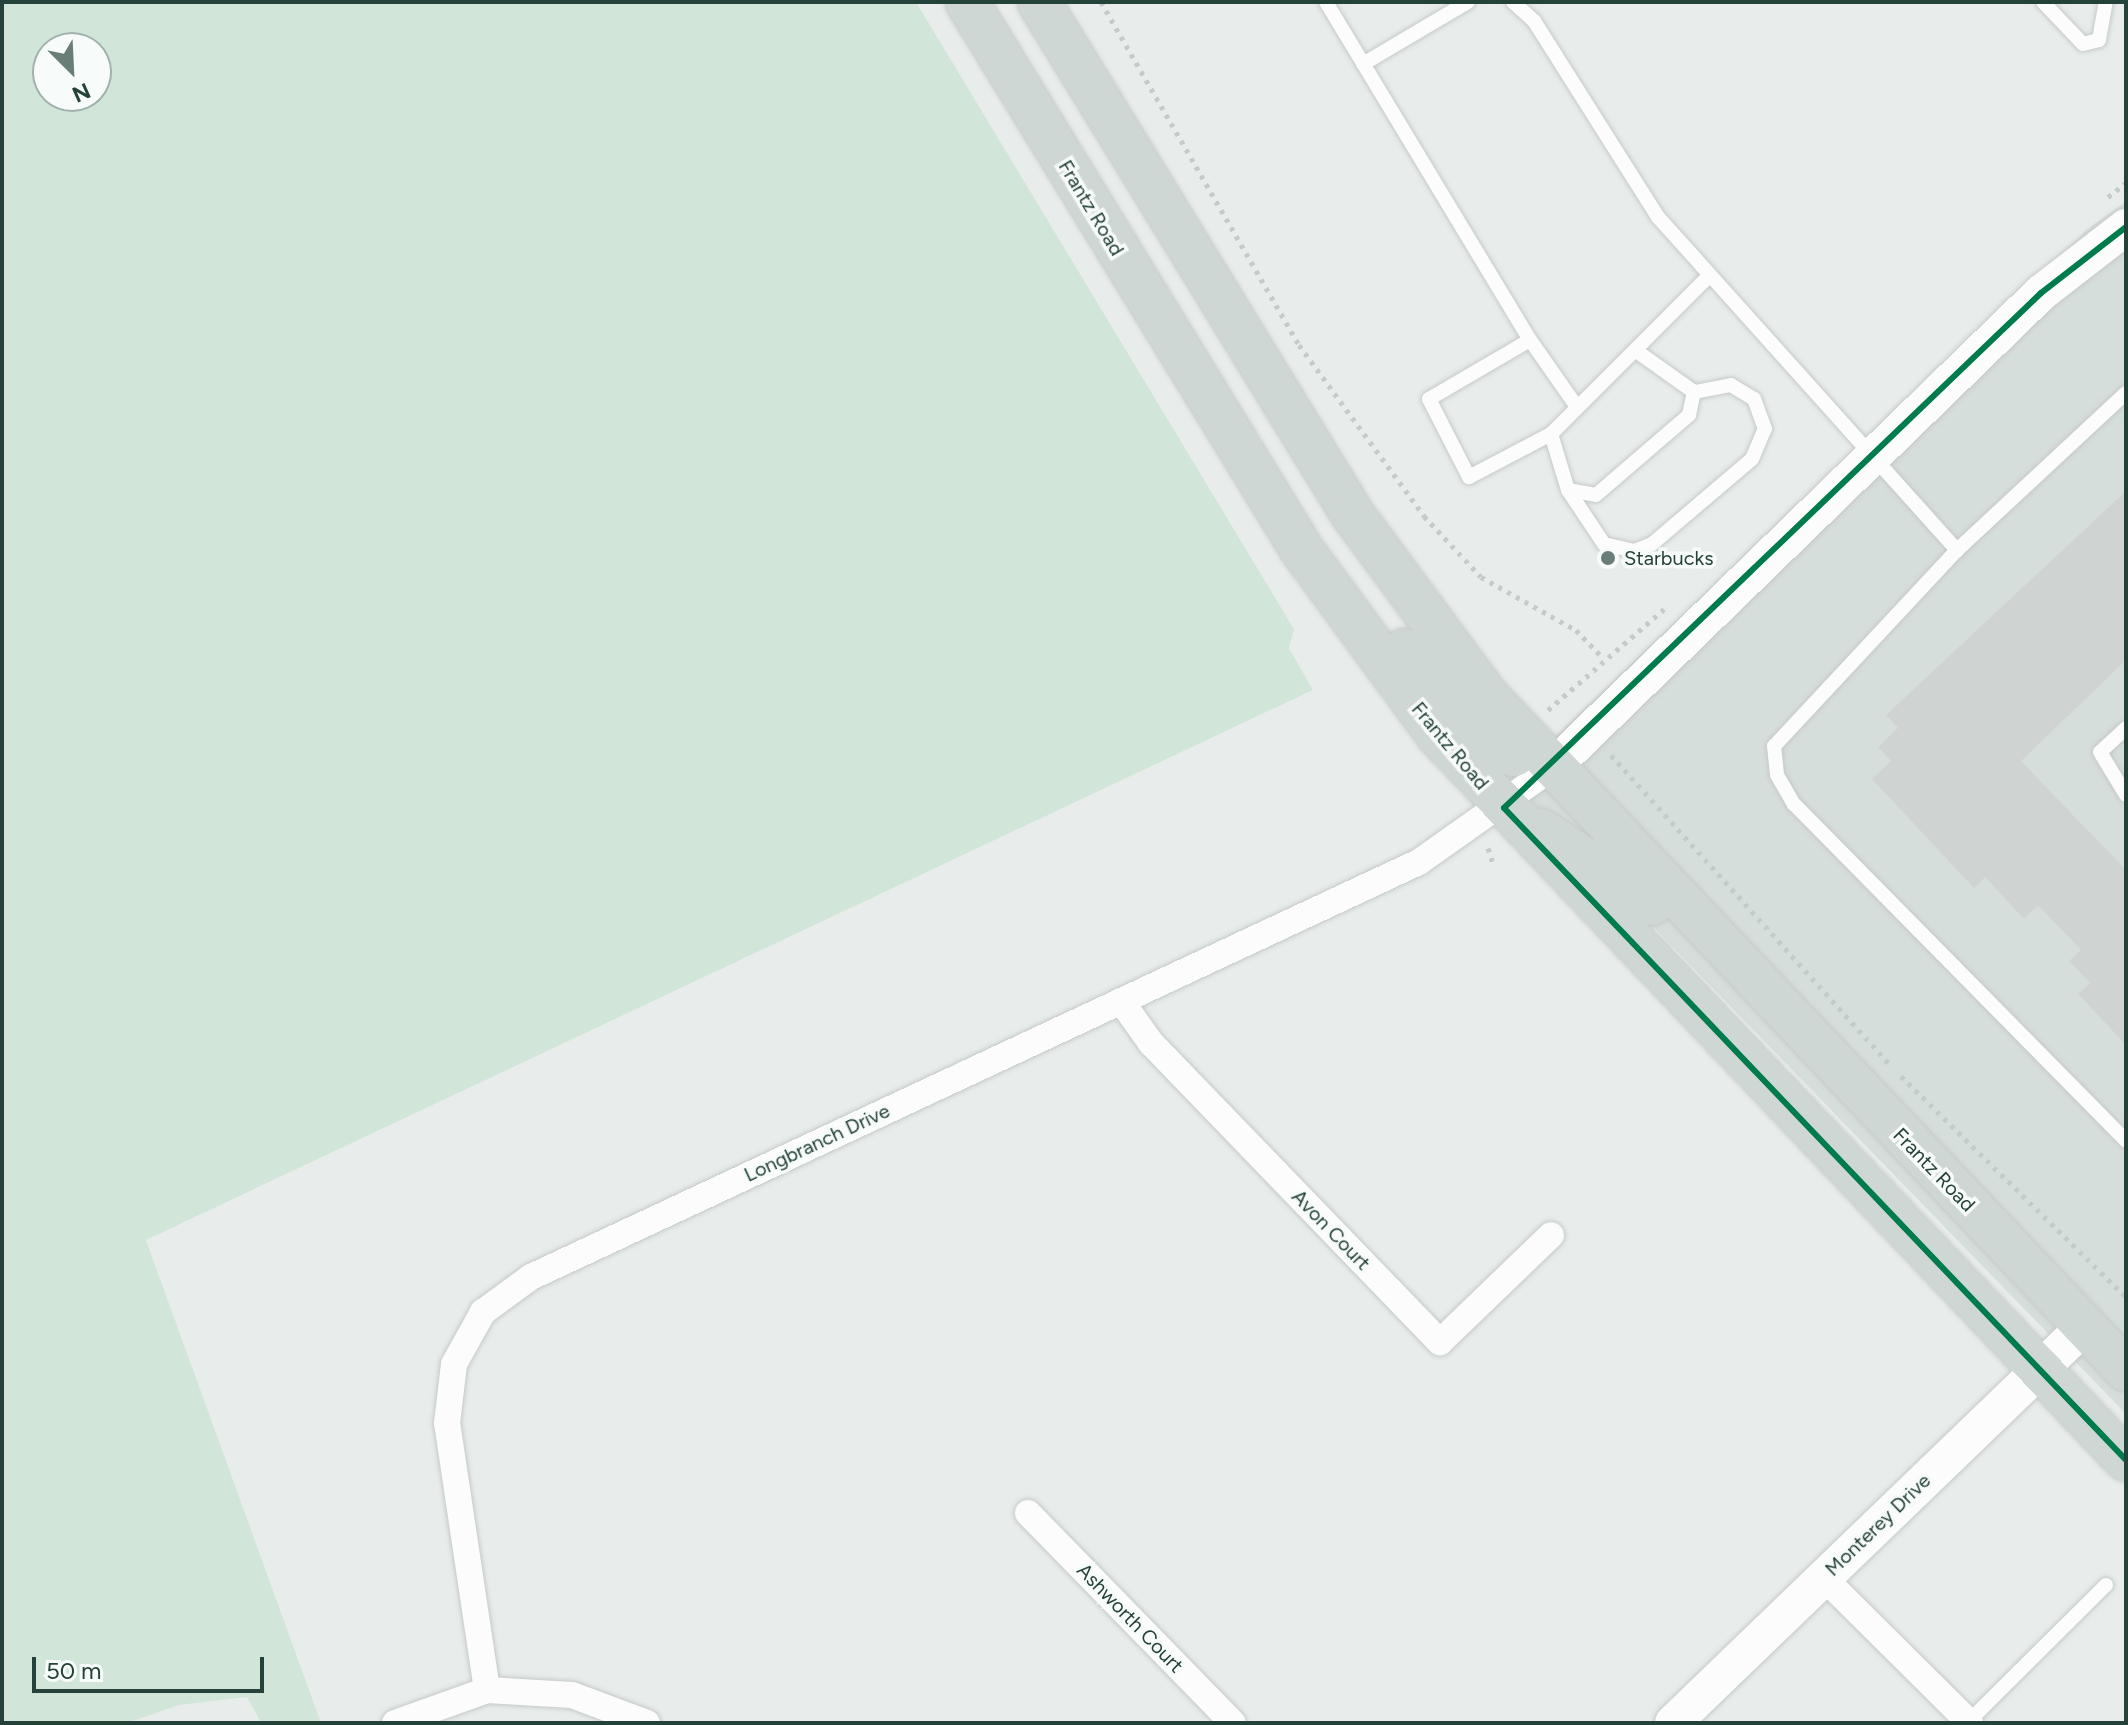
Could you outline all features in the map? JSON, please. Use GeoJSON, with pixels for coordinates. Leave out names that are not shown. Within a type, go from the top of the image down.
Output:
{"type":"FeatureCollection","features":[{"type":"Feature","properties":{"kind":"main road","name":"Frantz Road"},"geometry":{"type":"LineString","coordinates":[[967,2],[1317,572],[1429,723],[1504,808],[2126,1460]]}},
{"type":"Feature","properties":{"kind":"main road","name":"Frantz Road"},"geometry":{"type":"LineString","coordinates":[[1039,2],[1353,515],[1486,695],[1730,956],[2126,1370]]}},
{"type":"Feature","properties":{"kind":"main road"},"geometry":{"type":"LineString","coordinates":[[1317,572],[1380,624],[1486,735],[1508,753],[1552,768]]}},
{"type":"Feature","properties":{"kind":"main road"},"geometry":{"type":"LineString","coordinates":[[1504,808],[1730,956]]}},
{"type":"Feature","properties":{"kind":"street"},"geometry":{"type":"LineString","coordinates":[[1552,768],[2041,293],[2126,227]]}},
{"type":"Feature","properties":{"kind":"street","name":"Longbranch Drive"},"geometry":{"type":"LineString","coordinates":[[487,1690],[447,1423],[454,1364],[483,1312],[531,1277],[1419,862],[1504,808],[1552,768]]}},
{"type":"Feature","properties":{"kind":"street","name":"Avon Court"},"geometry":{"type":"LineString","coordinates":[[1121,1001],[1151,1043],[1440,1342],[1551,1235]]}},
{"type":"Feature","properties":{"kind":"street","name":"Monterey Drive"},"geometry":{"type":"LineString","coordinates":[[1673,1723],[2037,1368],[2084,1327]]}},
{"type":"Feature","properties":{"kind":"street","name":"Ashworth Court"},"geometry":{"type":"LineString","coordinates":[[1028,1513],[1233,1723]]}},
{"type":"Feature","properties":{"kind":"street"},"geometry":{"type":"LineString","coordinates":[[1824,1578],[1969,1722]]}},
{"type":"Feature","properties":{"kind":"street"},"geometry":{"type":"LineString","coordinates":[[395,1723],[487,1690],[572,1695],[647,1723]]}},
{"type":"Feature","properties":{"kind":"lane"},"geometry":{"type":"LineString","coordinates":[[1326,2],[1530,340],[1577,407]]}},
{"type":"Feature","properties":{"kind":"lane"},"geometry":{"type":"LineString","coordinates":[[1363,64],[1468,2]]}},
{"type":"Feature","properties":{"kind":"lane"},"geometry":{"type":"LineString","coordinates":[[1513,2],[1534,21],[1658,217],[1957,550]]}},
{"type":"Feature","properties":{"kind":"lane"},"geometry":{"type":"LineString","coordinates":[[2043,2],[2083,44],[2099,40],[2106,2]]}},
{"type":"Feature","properties":{"kind":"lane"},"geometry":{"type":"LineString","coordinates":[[1530,340],[1429,399],[1469,477],[1551,434],[1709,276]]}},
{"type":"Feature","properties":{"kind":"lane"},"geometry":{"type":"LineString","coordinates":[[1551,434],[1568,490],[1604,544],[1634,551],[1652,544],[1752,459],[1765,429],[1754,399],[1731,385],[1694,392],[1635,350]]}},
{"type":"Feature","properties":{"kind":"lane"},"geometry":{"type":"LineString","coordinates":[[1568,490],[1596,495],[1689,415],[1694,392]]}},
{"type":"Feature","properties":{"kind":"lane"},"geometry":{"type":"LineString","coordinates":[[2126,393],[1957,550],[1790,721],[1774,746],[1777,775],[1794,804],[2126,1141]]}},
{"type":"Feature","properties":{"kind":"lane"},"geometry":{"type":"LineString","coordinates":[[2126,728],[2100,752],[2126,795]]}},
{"type":"Feature","properties":{"kind":"lane"},"geometry":{"type":"LineString","coordinates":[[1969,1722],[2106,1585]]}},
{"type":"Feature","properties":{"kind":"path"},"geometry":{"type":"LineString","coordinates":[[1101,2],[1299,345],[1424,516],[1481,577],[1576,630],[1604,659]]}},
{"type":"Feature","properties":{"kind":"path"},"geometry":{"type":"LineString","coordinates":[[1559,698],[1892,1067],[2126,1297]]}},
{"type":"Feature","properties":{"kind":"shaded area"},"geometry":{"type":"Polygon","coordinates":[[[2126,202],[2126,1414],[1510,779],[2090,227],[2126,202]]]}},
{"type":"Feature","properties":{"kind":"green space"},"geometry":{"type":"Polygon","coordinates":[[[2,2],[916,2],[1294,629],[1289,648],[1313,690],[146,1240],[321,1723],[261,1723],[247,1697],[179,1705],[127,1723],[2,1723],[2,2]]]}},
{"type":"Feature","properties":{"kind":"building"},"geometry":{"type":"Polygon","coordinates":[[[2126,491],[2126,660],[2021,761],[2126,870],[2126,1045],[2078,994],[2090,983],[2069,961],[2081,950],[2038,905],[2024,919],[1985,877],[1974,888],[1872,779],[1891,761],[1878,747],[1898,728],[1886,715],[2126,491]]]}},
{"type":"Feature","properties":{"kind":"transit line"},"geometry":{"type":"LineString","coordinates":[[2126,227],[2041,293],[1504,808],[2126,1460]]}},
{"type":"Feature","properties":{"kind":"place","name":"Starbucks"},"geometry":{"type":"Point","coordinates":[1608,558]}}]}
